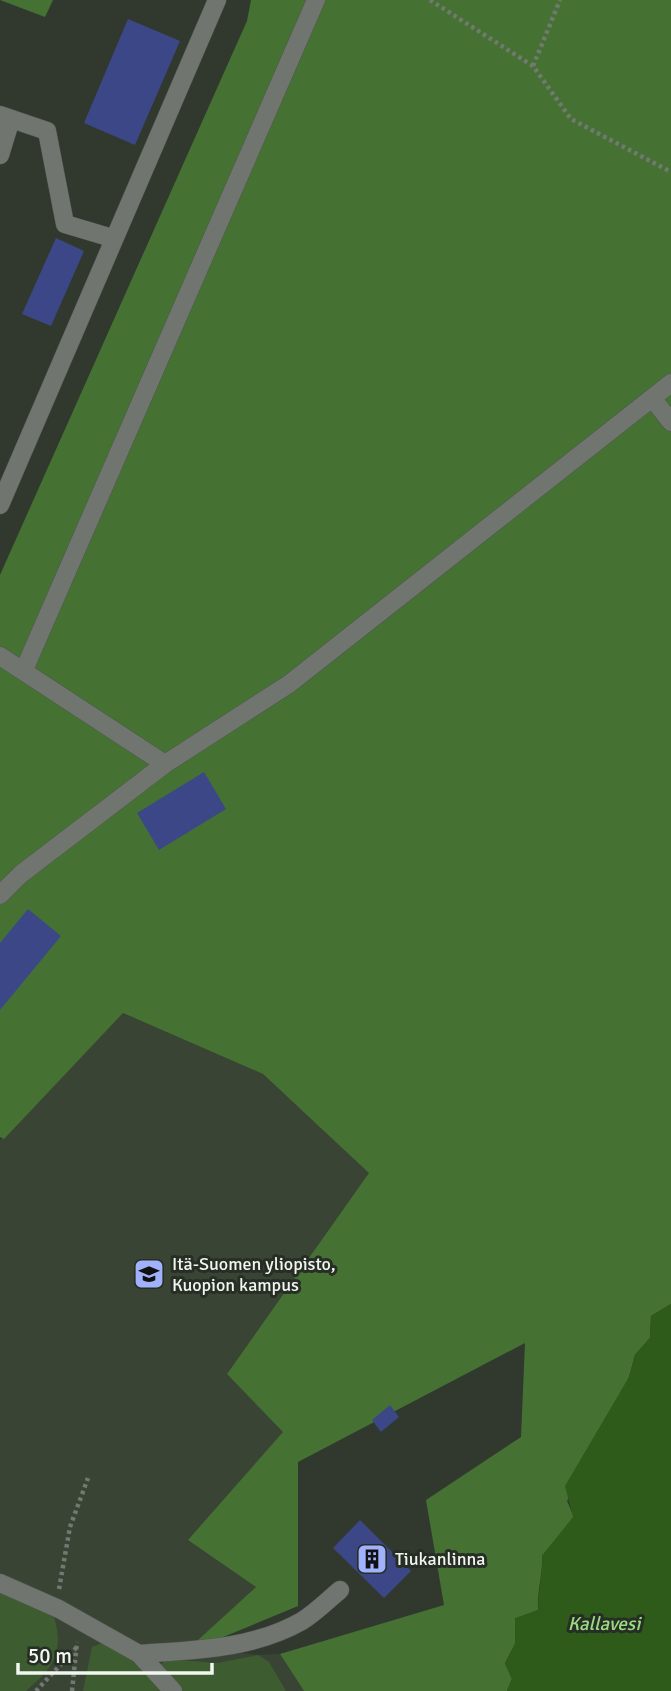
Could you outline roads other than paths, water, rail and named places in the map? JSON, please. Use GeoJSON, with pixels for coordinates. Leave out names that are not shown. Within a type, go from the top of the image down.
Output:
{"type":"FeatureCollection","features":[{"type":"Feature","properties":{"kind":"street"},"geometry":{"type":"LineString","coordinates":[[0,505],[112,239],[217,0]]}},
{"type":"Feature","properties":{"kind":"street"},"geometry":{"type":"LineString","coordinates":[[24,670],[316,0]]}},
{"type":"Feature","properties":{"kind":"street"},"geometry":{"type":"LineString","coordinates":[[0,155],[5,117],[47,131],[65,224],[112,239]]}},
{"type":"Feature","properties":{"kind":"street"},"geometry":{"type":"LineString","coordinates":[[0,895],[21,874],[165,764],[289,684],[671,383]]}},
{"type":"Feature","properties":{"kind":"street"},"geometry":{"type":"LineString","coordinates":[[652,398],[671,422]]}},
{"type":"Feature","properties":{"kind":"street"},"geometry":{"type":"LineString","coordinates":[[0,656],[165,764]]}},
{"type":"Feature","properties":{"kind":"street"},"geometry":{"type":"LineString","coordinates":[[0,1583],[56,1608],[139,1654],[173,1691]]}},
{"type":"Feature","properties":{"kind":"street"},"geometry":{"type":"LineString","coordinates":[[139,1654],[210,1649],[266,1638],[304,1620],[340,1590]]}},
{"type":"Feature","properties":{"kind":"water","name":"Kallavesi"},"geometry":{"type":"Polygon","coordinates":[[[671,1304],[671,1691],[507,1691],[512,1679],[505,1663],[515,1644],[515,1618],[538,1610],[542,1556],[573,1517],[565,1486],[629,1377],[635,1355],[650,1338],[651,1316],[671,1304]]]}},
{"type":"Feature","properties":{"kind":"place","name":"Itä-Suomen yliopisto, Kuopion kampus"},"geometry":{"type":"Point","coordinates":[149,1274]}},
{"type":"Feature","properties":{"kind":"place","name":"Tiukanlinna"},"geometry":{"type":"Point","coordinates":[372,1559]}}]}
